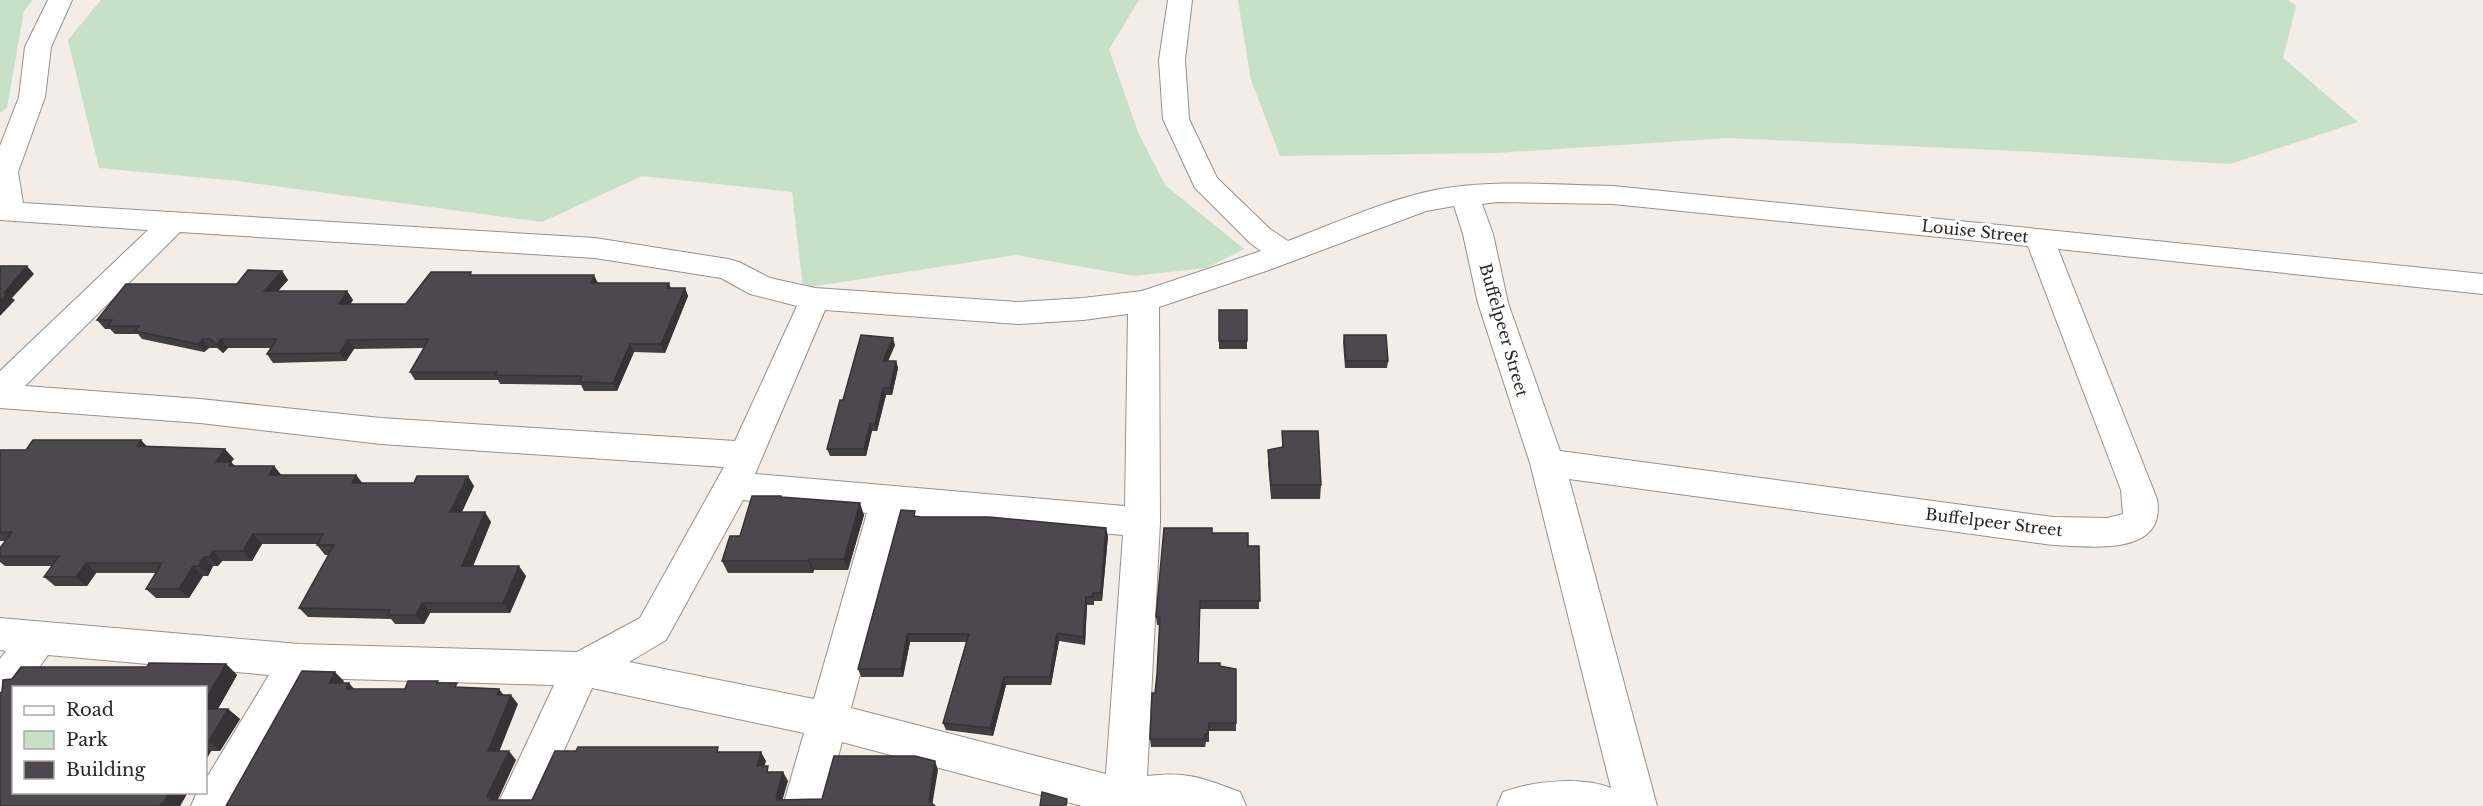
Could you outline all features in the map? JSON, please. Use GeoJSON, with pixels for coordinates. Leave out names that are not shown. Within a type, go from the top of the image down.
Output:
{"type":"FeatureCollection","features":[{"type":"Feature","properties":{"kind":"street"},"geometry":{"type":"LineString","coordinates":[[5,212],[4,172],[32,98],[38,47],[60,0]]}},
{"type":"Feature","properties":{"kind":"street"},"geometry":{"type":"LineString","coordinates":[[1180,0],[1172,60],[1176,119],[1205,182],[1260,237],[1285,253]]}},
{"type":"Feature","properties":{"kind":"street","name":"Louise Street"},"geometry":{"type":"LineString","coordinates":[[5,212],[595,248],[728,269],[761,286],[815,299],[1019,313],[1083,309],[1143,301],[1285,253],[1417,204],[1437,198],[1465,195],[1613,195],[2483,284]]}},
{"type":"Feature","properties":{"kind":"street","name":"Buffelpeer Street"},"geometry":{"type":"LineString","coordinates":[[1465,195],[1478,234],[1493,303],[1547,464],[1636,806]]}},
{"type":"Feature","properties":{"kind":"street"},"geometry":{"type":"LineString","coordinates":[[0,391],[172,223]]}},
{"type":"Feature","properties":{"kind":"street","name":"Buffelpeer Street"},"geometry":{"type":"LineString","coordinates":[[1547,464],[2054,531],[2118,531],[2133,526],[2140,517],[2141,504],[2138,490],[2039,237]]}},
{"type":"Feature","properties":{"kind":"street"},"geometry":{"type":"LineString","coordinates":[[518,806],[581,669],[653,629],[739,470],[815,299]]}},
{"type":"Feature","properties":{"kind":"street"},"geometry":{"type":"LineString","coordinates":[[1125,802],[1142,522],[1143,301]]}},
{"type":"Feature","properties":{"kind":"street"},"geometry":{"type":"LineString","coordinates":[[0,396],[200,411],[739,470],[888,501],[1142,522]]}},
{"type":"Feature","properties":{"kind":"street"},"geometry":{"type":"LineString","coordinates":[[804,806],[888,501]]}},
{"type":"Feature","properties":{"kind":"street"},"geometry":{"type":"LineString","coordinates":[[0,634],[299,661],[581,669],[828,720],[1125,802],[1171,792],[1194,794],[1225,806]]}},
{"type":"Feature","properties":{"kind":"street"},"geometry":{"type":"LineString","coordinates":[[0,689],[39,638]]}},
{"type":"Feature","properties":{"kind":"street"},"geometry":{"type":"LineString","coordinates":[[212,806],[299,661]]}},
{"type":"Feature","properties":{"kind":"street"},"geometry":{"type":"LineString","coordinates":[[1518,806],[1542,801],[1571,800],[1606,806]]}},
{"type":"Feature","properties":{"kind":"green space"},"geometry":{"type":"Polygon","coordinates":[[[0,0],[33,0],[24,11],[7,108],[0,113],[0,0]]]}},
{"type":"Feature","properties":{"kind":"green space"},"geometry":{"type":"Polygon","coordinates":[[[101,0],[1139,0],[1109,49],[1138,132],[1165,185],[1244,249],[1206,268],[1134,276],[1016,255],[803,288],[792,192],[642,176],[542,222],[238,181],[99,168],[68,40],[101,0]]]}},
{"type":"Feature","properties":{"kind":"green space"},"geometry":{"type":"Polygon","coordinates":[[[1238,0],[2288,0],[2296,6],[2283,58],[2358,122],[2230,164],[2037,152],[1728,138],[1497,153],[1280,156],[1251,80],[1238,0]]]}},
{"type":"Feature","properties":{"kind":"building"},"geometry":{"type":"Polygon","coordinates":[[[0,266],[27,266],[0,301],[0,266]]]}},
{"type":"Feature","properties":{"kind":"building"},"geometry":{"type":"Polygon","coordinates":[[[248,270],[282,271],[264,291],[347,291],[339,304],[406,304],[431,272],[471,272],[470,275],[594,275],[591,283],[669,283],[667,288],[685,288],[661,344],[630,344],[613,383],[580,382],[582,376],[495,375],[497,372],[410,372],[429,339],[348,340],[340,353],[267,354],[277,339],[221,339],[217,345],[210,339],[203,339],[198,344],[135,331],[139,326],[108,326],[112,320],[97,320],[126,284],[237,284],[248,270]]]}},
{"type":"Feature","properties":{"kind":"building"},"geometry":{"type":"Polygon","coordinates":[[[1219,310],[1247,310],[1247,341],[1219,341],[1219,310]]]}},
{"type":"Feature","properties":{"kind":"building"},"geometry":{"type":"Polygon","coordinates":[[[861,335],[893,338],[883,361],[896,361],[890,388],[883,388],[875,424],[870,424],[864,449],[827,449],[840,400],[843,400],[861,335]]]}},
{"type":"Feature","properties":{"kind":"building"},"geometry":{"type":"Polygon","coordinates":[[[1344,335],[1386,335],[1388,361],[1346,361],[1344,335]]]}},
{"type":"Feature","properties":{"kind":"building"},"geometry":{"type":"Polygon","coordinates":[[[1282,431],[1318,431],[1321,485],[1271,485],[1268,450],[1283,447],[1282,431]]]}},
{"type":"Feature","properties":{"kind":"building"},"geometry":{"type":"Polygon","coordinates":[[[33,440],[141,440],[137,446],[225,449],[216,462],[231,462],[229,466],[274,466],[269,475],[356,475],[352,483],[414,483],[417,476],[468,476],[450,512],[485,512],[462,566],[519,566],[503,603],[422,603],[416,615],[387,615],[390,610],[299,608],[334,545],[317,545],[323,534],[253,534],[243,551],[213,551],[209,557],[204,557],[198,566],[193,566],[179,589],[146,589],[162,563],[86,563],[76,577],[44,577],[59,556],[0,556],[0,548],[12,532],[0,532],[0,450],[26,450],[33,440]]]}},
{"type":"Feature","properties":{"kind":"building"},"geometry":{"type":"Polygon","coordinates":[[[752,496],[781,496],[860,503],[844,559],[722,561],[730,536],[740,536],[752,496]]]}},
{"type":"Feature","properties":{"kind":"building"},"geometry":{"type":"Polygon","coordinates":[[[901,510],[915,511],[914,516],[921,517],[989,517],[1106,528],[1101,593],[1093,593],[1093,597],[1086,597],[1083,637],[1057,633],[1050,677],[1004,677],[990,728],[943,723],[969,634],[907,634],[901,669],[858,669],[901,510]]]}},
{"type":"Feature","properties":{"kind":"building"},"geometry":{"type":"Polygon","coordinates":[[[1164,528],[1212,528],[1212,533],[1248,533],[1248,546],[1259,546],[1260,601],[1200,601],[1198,663],[1220,663],[1220,666],[1236,669],[1236,723],[1209,723],[1205,739],[1150,739],[1152,693],[1155,693],[1157,674],[1160,617],[1156,617],[1164,528]]]}},
{"type":"Feature","properties":{"kind":"building"},"geometry":{"type":"Polygon","coordinates":[[[149,663],[226,664],[207,697],[207,686],[12,686],[12,794],[168,794],[164,802],[159,806],[0,806],[0,693],[3,680],[12,679],[21,667],[147,667],[149,663]]]}},
{"type":"Feature","properties":{"kind":"building"},"geometry":{"type":"Polygon","coordinates":[[[302,671],[335,672],[329,683],[349,683],[346,689],[405,689],[408,681],[438,681],[437,683],[457,683],[455,687],[499,689],[497,695],[511,695],[488,751],[509,751],[487,796],[489,800],[532,800],[555,751],[576,751],[578,747],[718,747],[717,752],[761,752],[757,766],[768,766],[767,772],[783,772],[776,797],[778,800],[822,799],[834,756],[915,756],[935,761],[929,801],[935,806],[226,806],[302,671]]]}},
{"type":"Feature","properties":{"kind":"building"},"geometry":{"type":"Polygon","coordinates":[[[207,709],[228,709],[207,741],[207,709]]]}},
{"type":"Feature","properties":{"kind":"building"},"geometry":{"type":"Polygon","coordinates":[[[1042,792],[1067,799],[1066,806],[1040,806],[1042,792]]]}}]}
